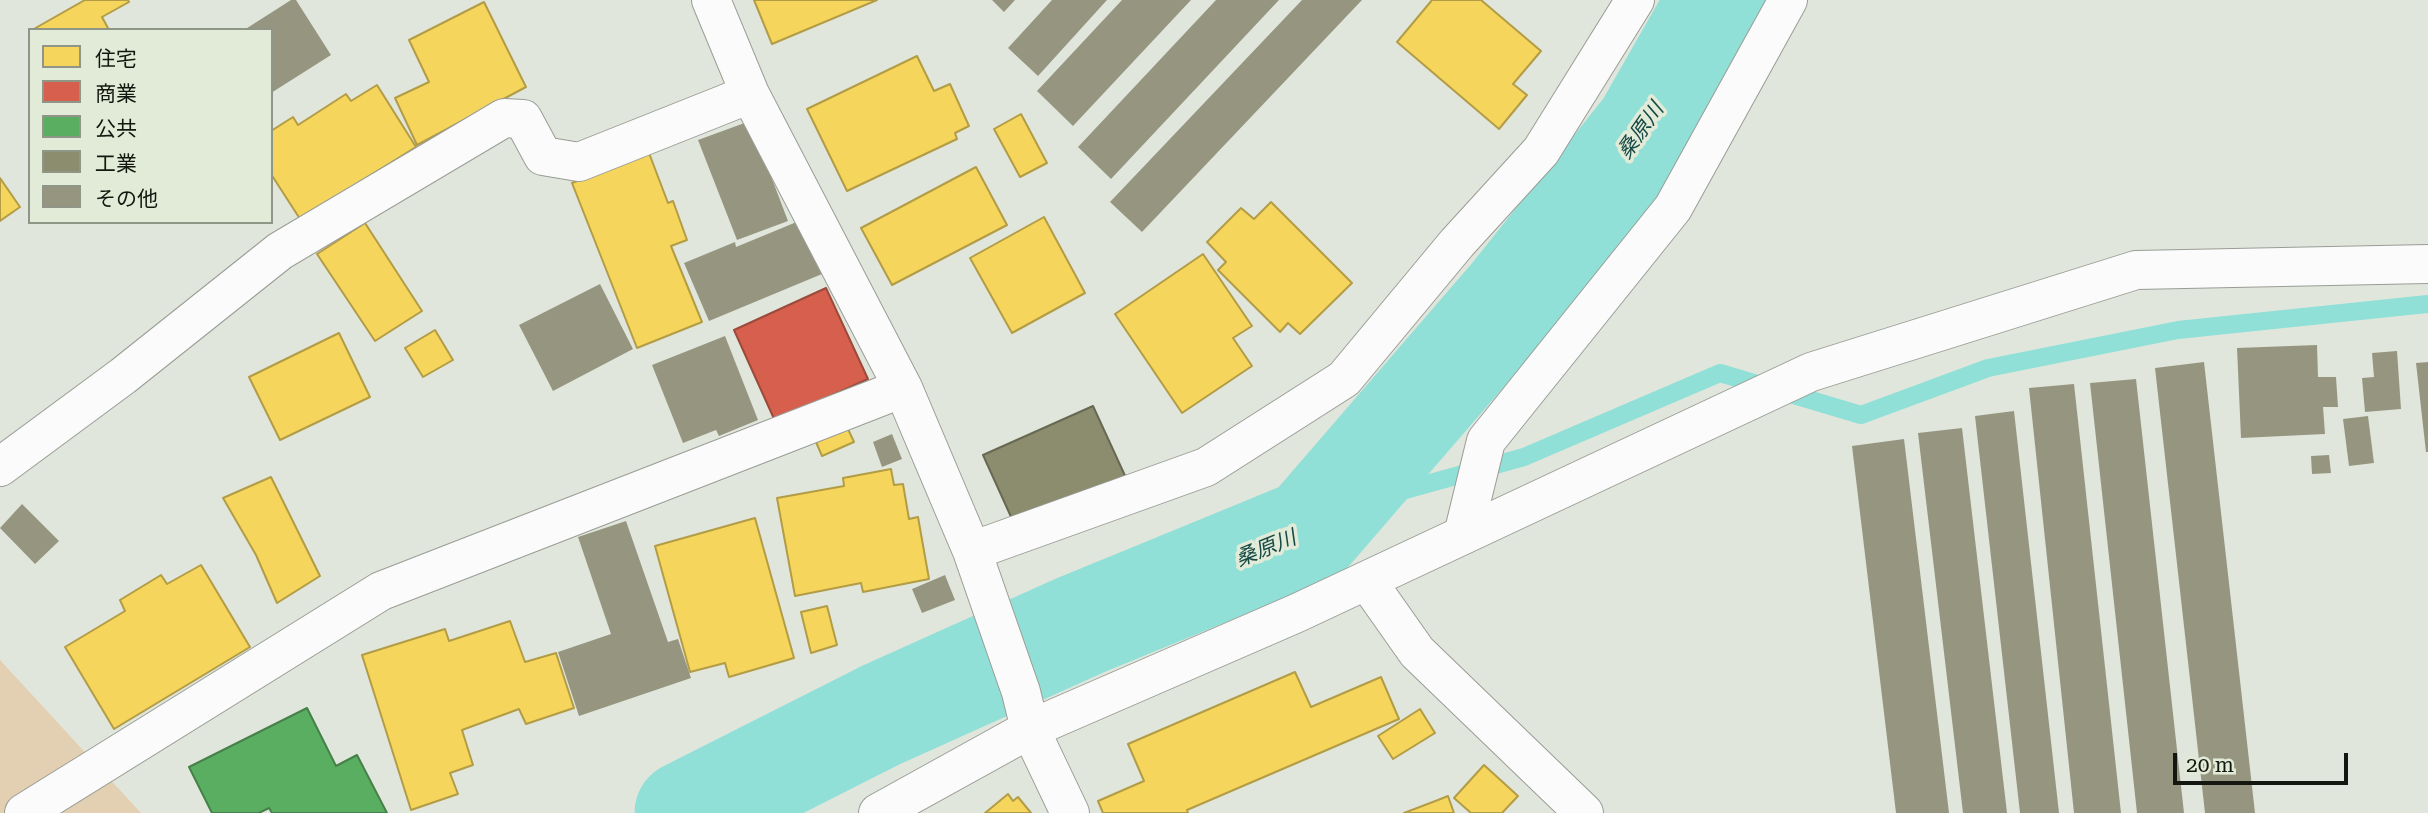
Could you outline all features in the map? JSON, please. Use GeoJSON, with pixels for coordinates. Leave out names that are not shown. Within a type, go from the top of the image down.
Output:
{"type":"FeatureCollection","features":[{"type":"Feature","properties":{"kind":"street"},"geometry":{"type":"LineString","coordinates":[[711,0],[750,94],[902,387],[972,551],[1021,692],[1030,729],[1070,813]]}},
{"type":"Feature","properties":{"kind":"street"},"geometry":{"type":"LineString","coordinates":[[972,551],[1206,467],[1344,379],[1457,243],[1541,152],[1635,0]]}},
{"type":"Feature","properties":{"kind":"street"},"geometry":{"type":"LineString","coordinates":[[1463,535],[1486,441],[1673,208],[1787,0]]}},
{"type":"Feature","properties":{"kind":"street"},"geometry":{"type":"LineString","coordinates":[[0,467],[123,376],[281,251],[504,118],[523,119],[543,156],[579,162],[750,94]]}},
{"type":"Feature","properties":{"kind":"street"},"geometry":{"type":"LineString","coordinates":[[878,813],[1030,729],[1367,581],[1811,372],[2136,270],[2428,264]]}},
{"type":"Feature","properties":{"kind":"street"},"geometry":{"type":"LineString","coordinates":[[24,813],[381,591],[902,387]]}},
{"type":"Feature","properties":{"kind":"street"},"geometry":{"type":"LineString","coordinates":[[1367,581],[1417,652],[1584,813]]}},
{"type":"Feature","properties":{"kind":"shaded area"},"geometry":{"type":"Polygon","coordinates":[[[0,660],[141,813],[0,813],[0,660]]]}},
{"type":"Feature","properties":{"kind":"building: 住宅"},"geometry":{"type":"Polygon","coordinates":[[[85,0],[129,2],[102,17],[108,28],[36,28],[85,0]]]}},
{"type":"Feature","properties":{"kind":"building: 住宅"},"geometry":{"type":"Polygon","coordinates":[[[754,0],[877,0],[772,44],[754,0]]]}},
{"type":"Feature","properties":{"kind":"building: 住宅"},"geometry":{"type":"Polygon","coordinates":[[[1432,0],[1481,0],[1541,51],[1513,84],[1527,95],[1499,129],[1397,42],[1432,0]]]}},
{"type":"Feature","properties":{"kind":"building: 住宅"},"geometry":{"type":"Polygon","coordinates":[[[484,2],[526,87],[417,145],[395,98],[429,82],[409,40],[484,2]]]}},
{"type":"Feature","properties":{"kind":"building: 住宅"},"geometry":{"type":"Polygon","coordinates":[[[917,56],[934,91],[950,84],[969,126],[955,133],[957,139],[847,191],[807,109],[917,56]]]}},
{"type":"Feature","properties":{"kind":"building: 住宅"},"geometry":{"type":"Polygon","coordinates":[[[377,85],[416,147],[300,219],[273,177],[273,130],[293,117],[298,125],[346,94],[351,101],[377,85]]]}},
{"type":"Feature","properties":{"kind":"building: 住宅"},"geometry":{"type":"Polygon","coordinates":[[[1021,114],[1047,163],[1020,177],[994,129],[1021,114]]]}},
{"type":"Feature","properties":{"kind":"building: 住宅"},"geometry":{"type":"Polygon","coordinates":[[[649,153],[668,203],[673,201],[687,240],[671,246],[702,322],[637,348],[572,183],[649,153]]]}},
{"type":"Feature","properties":{"kind":"building: 住宅"},"geometry":{"type":"Polygon","coordinates":[[[976,167],[1007,225],[892,285],[861,228],[976,167]]]}},
{"type":"Feature","properties":{"kind":"building: 住宅"},"geometry":{"type":"Polygon","coordinates":[[[0,178],[20,207],[0,221],[0,178]]]}},
{"type":"Feature","properties":{"kind":"building: 住宅"},"geometry":{"type":"Polygon","coordinates":[[[1271,202],[1352,283],[1300,334],[1288,323],[1280,332],[1218,270],[1226,262],[1207,242],[1241,208],[1254,219],[1271,202]]]}},
{"type":"Feature","properties":{"kind":"building: 住宅"},"geometry":{"type":"Polygon","coordinates":[[[1044,217],[1085,293],[1012,333],[970,258],[1044,217]]]}},
{"type":"Feature","properties":{"kind":"building: 住宅"},"geometry":{"type":"Polygon","coordinates":[[[365,223],[422,311],[375,341],[317,254],[365,223]]]}},
{"type":"Feature","properties":{"kind":"building: 住宅"},"geometry":{"type":"Polygon","coordinates":[[[1203,254],[1252,326],[1233,338],[1252,366],[1182,413],[1115,314],[1203,254]]]}},
{"type":"Feature","properties":{"kind":"building: 住宅"},"geometry":{"type":"Polygon","coordinates":[[[435,330],[453,360],[423,377],[405,348],[435,330]]]}},
{"type":"Feature","properties":{"kind":"building: 住宅"},"geometry":{"type":"Polygon","coordinates":[[[339,333],[370,397],[280,440],[249,377],[339,333]]]}},
{"type":"Feature","properties":{"kind":"building: 住宅"},"geometry":{"type":"Polygon","coordinates":[[[848,429],[854,442],[822,456],[816,442],[848,429]]]}},
{"type":"Feature","properties":{"kind":"building: 住宅"},"geometry":{"type":"Polygon","coordinates":[[[891,469],[894,485],[903,484],[909,519],[918,517],[929,579],[863,592],[861,583],[795,596],[777,498],[844,486],[843,478],[891,469]]]}},
{"type":"Feature","properties":{"kind":"building: 住宅"},"geometry":{"type":"Polygon","coordinates":[[[271,477],[320,576],[277,603],[256,555],[223,498],[271,477]]]}},
{"type":"Feature","properties":{"kind":"building: 住宅"},"geometry":{"type":"Polygon","coordinates":[[[755,518],[794,658],[729,677],[725,663],[690,672],[655,546],[755,518]]]}},
{"type":"Feature","properties":{"kind":"building: 住宅"},"geometry":{"type":"Polygon","coordinates":[[[201,565],[250,647],[114,729],[65,647],[125,611],[120,600],[161,575],[167,584],[201,565]]]}},
{"type":"Feature","properties":{"kind":"building: 住宅"},"geometry":{"type":"Polygon","coordinates":[[[827,606],[837,645],[811,653],[801,612],[827,606]]]}},
{"type":"Feature","properties":{"kind":"building: 住宅"},"geometry":{"type":"Polygon","coordinates":[[[510,621],[525,662],[556,653],[574,708],[526,724],[519,709],[462,730],[473,765],[450,773],[458,794],[411,810],[362,655],[445,629],[449,641],[510,621]]]}},
{"type":"Feature","properties":{"kind":"building: 住宅"},"geometry":{"type":"Polygon","coordinates":[[[1295,672],[1311,707],[1381,677],[1399,719],[1187,810],[1188,813],[1103,813],[1098,801],[1144,781],[1128,744],[1295,672]]]}},
{"type":"Feature","properties":{"kind":"building: 住宅"},"geometry":{"type":"Polygon","coordinates":[[[1420,709],[1435,733],[1393,759],[1378,736],[1420,709]]]}},
{"type":"Feature","properties":{"kind":"building: 住宅"},"geometry":{"type":"Polygon","coordinates":[[[1484,765],[1518,796],[1502,813],[1471,813],[1454,798],[1484,765]]]}},
{"type":"Feature","properties":{"kind":"building: 住宅"},"geometry":{"type":"Polygon","coordinates":[[[1008,794],[1013,801],[1018,797],[1031,813],[985,813],[1008,794]]]}},
{"type":"Feature","properties":{"kind":"building: 住宅"},"geometry":{"type":"Polygon","coordinates":[[[1448,796],[1454,813],[1404,813],[1438,800],[1448,796]]]}},
{"type":"Feature","properties":{"kind":"building: 商業"},"geometry":{"type":"Polygon","coordinates":[[[826,288],[868,379],[775,421],[734,330],[826,288]]]}},
{"type":"Feature","properties":{"kind":"building: 公共"},"geometry":{"type":"Polygon","coordinates":[[[307,708],[336,766],[357,755],[387,813],[272,813],[269,808],[259,813],[212,813],[189,767],[307,708]]]}},
{"type":"Feature","properties":{"kind":"building: 工業"},"geometry":{"type":"Polygon","coordinates":[[[1093,406],[1127,480],[1017,530],[983,455],[1093,406]]]}},
{"type":"Feature","properties":{"kind":"building: その他"},"geometry":{"type":"Polygon","coordinates":[[[291,0],[296,0],[331,55],[273,92],[273,28],[247,28],[291,0]]]}},
{"type":"Feature","properties":{"kind":"building: その他"},"geometry":{"type":"Polygon","coordinates":[[[992,0],[1015,0],[1004,12],[992,0]]]}},
{"type":"Feature","properties":{"kind":"building: その他"},"geometry":{"type":"Polygon","coordinates":[[[1052,0],[1107,0],[1038,76],[1008,48],[1052,0]]]}},
{"type":"Feature","properties":{"kind":"building: その他"},"geometry":{"type":"Polygon","coordinates":[[[1122,0],[1191,0],[1073,126],[1037,91],[1122,0]]]}},
{"type":"Feature","properties":{"kind":"building: その他"},"geometry":{"type":"Polygon","coordinates":[[[1216,0],[1279,0],[1111,179],[1078,147],[1216,0]]]}},
{"type":"Feature","properties":{"kind":"building: その他"},"geometry":{"type":"Polygon","coordinates":[[[1302,0],[1362,0],[1142,232],[1110,202],[1302,0]]]}},
{"type":"Feature","properties":{"kind":"building: その他"},"geometry":{"type":"Polygon","coordinates":[[[750,121],[788,221],[737,240],[698,140],[750,121]]]}},
{"type":"Feature","properties":{"kind":"building: その他"},"geometry":{"type":"Polygon","coordinates":[[[799,221],[822,274],[709,321],[684,263],[735,242],[736,247],[799,221]]]}},
{"type":"Feature","properties":{"kind":"building: その他"},"geometry":{"type":"Polygon","coordinates":[[[600,284],[633,349],[553,391],[519,325],[600,284]]]}},
{"type":"Feature","properties":{"kind":"building: その他"},"geometry":{"type":"Polygon","coordinates":[[[725,336],[758,420],[719,436],[716,430],[683,443],[652,365],[725,336]]]}},
{"type":"Feature","properties":{"kind":"building: その他"},"geometry":{"type":"Polygon","coordinates":[[[2317,345],[2318,377],[2336,377],[2338,407],[2323,407],[2325,434],[2241,438],[2237,348],[2317,345]]]}},
{"type":"Feature","properties":{"kind":"building: その他"},"geometry":{"type":"Polygon","coordinates":[[[2397,351],[2401,409],[2365,412],[2362,378],[2374,377],[2372,353],[2397,351]]]}},
{"type":"Feature","properties":{"kind":"building: その他"},"geometry":{"type":"Polygon","coordinates":[[[2204,362],[2255,813],[2205,813],[2155,368],[2204,362]]]}},
{"type":"Feature","properties":{"kind":"building: その他"},"geometry":{"type":"Polygon","coordinates":[[[2428,362],[2428,452],[2426,452],[2416,363],[2428,362]]]}},
{"type":"Feature","properties":{"kind":"building: その他"},"geometry":{"type":"Polygon","coordinates":[[[2136,379],[2184,813],[2137,813],[2090,383],[2136,379]]]}},
{"type":"Feature","properties":{"kind":"building: その他"},"geometry":{"type":"Polygon","coordinates":[[[2074,384],[2121,813],[2074,813],[2029,388],[2074,384]]]}},
{"type":"Feature","properties":{"kind":"building: その他"},"geometry":{"type":"Polygon","coordinates":[[[2014,411],[2059,813],[2020,813],[1975,416],[2014,411]]]}},
{"type":"Feature","properties":{"kind":"building: その他"},"geometry":{"type":"Polygon","coordinates":[[[2368,416],[2374,463],[2349,466],[2343,419],[2368,416]]]}},
{"type":"Feature","properties":{"kind":"building: その他"},"geometry":{"type":"Polygon","coordinates":[[[1962,428],[2007,813],[1963,813],[1918,433],[1962,428]]]}},
{"type":"Feature","properties":{"kind":"building: その他"},"geometry":{"type":"Polygon","coordinates":[[[892,434],[902,459],[882,467],[873,442],[892,434]]]}},
{"type":"Feature","properties":{"kind":"building: その他"},"geometry":{"type":"Polygon","coordinates":[[[1904,439],[1949,813],[1896,813],[1852,446],[1904,439]]]}},
{"type":"Feature","properties":{"kind":"building: その他"},"geometry":{"type":"Polygon","coordinates":[[[2329,455],[2331,473],[2312,474],[2311,456],[2329,455]]]}},
{"type":"Feature","properties":{"kind":"building: その他"},"geometry":{"type":"Polygon","coordinates":[[[22,504],[59,541],[35,564],[0,528],[22,504]]]}},
{"type":"Feature","properties":{"kind":"building: その他"},"geometry":{"type":"Polygon","coordinates":[[[626,521],[668,642],[678,639],[691,678],[579,716],[558,652],[611,634],[578,537],[626,521]]]}},
{"type":"Feature","properties":{"kind":"building: その他"},"geometry":{"type":"Polygon","coordinates":[[[945,575],[955,600],[922,613],[912,589],[945,575]]]}},
{"type":"Feature","properties":{"kind":"waterway","name":"桑原川"},"geometry":{"type":"LineString","coordinates":[[687,813],[881,715],[1081,625],[1310,531],[1513,296],[1647,128],[1720,0]]}},
{"type":"Feature","properties":{"kind":"waterway"},"geometry":{"type":"LineString","coordinates":[[1310,531],[1398,492],[1524,457],[1720,373],[1861,415],[1988,368],[2178,330],[2428,304]]}}]}
